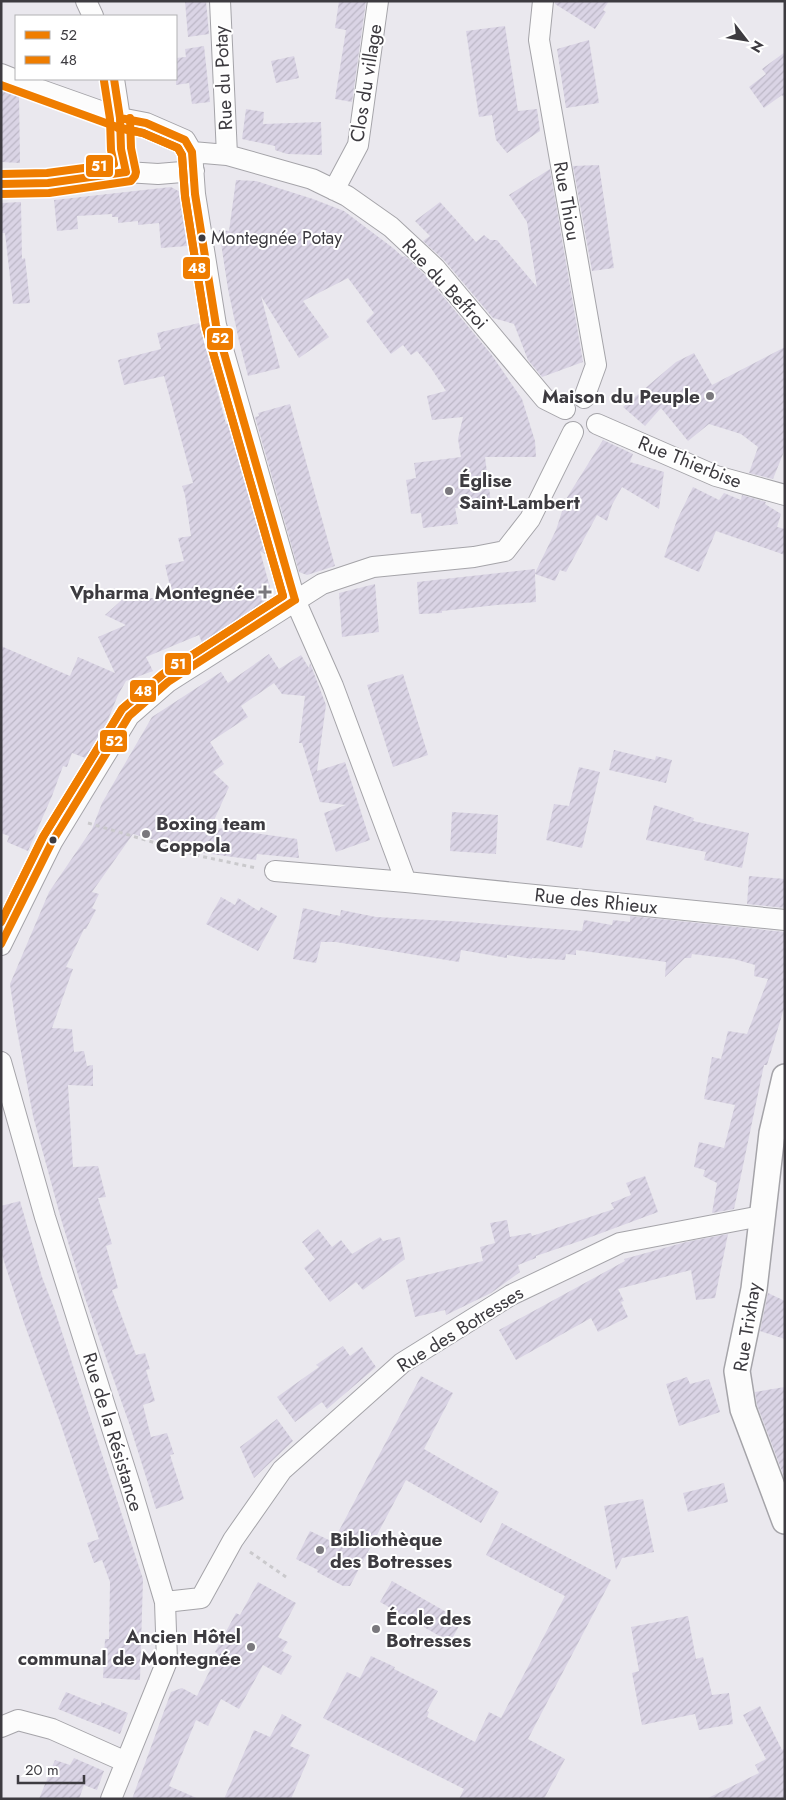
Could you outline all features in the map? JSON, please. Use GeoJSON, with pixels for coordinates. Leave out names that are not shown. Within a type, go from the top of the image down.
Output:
{"type":"FeatureCollection","features":[{"type":"Feature","properties":{"kind":"street"},"geometry":{"type":"LineString","coordinates":[[86,1],[93,15]]}},
{"type":"Feature","properties":{"kind":"street","name":"Rue du Potay"},"geometry":{"type":"LineString","coordinates":[[220,1],[227,155]]}},
{"type":"Feature","properties":{"kind":"street","name":"Clos du village"},"geometry":{"type":"LineString","coordinates":[[334,190],[358,145],[378,1]]}},
{"type":"Feature","properties":{"kind":"street","name":"Rue Thiou"},"geometry":{"type":"LineString","coordinates":[[543,1],[539,40],[596,365],[584,398]]}},
{"type":"Feature","properties":{"kind":"street","name":"Rue du Beffroi"},"geometry":{"type":"LineString","coordinates":[[1,74],[15,80]]}},
{"type":"Feature","properties":{"kind":"street","name":"Rue du Beffroi"},"geometry":{"type":"LineString","coordinates":[[16,80],[120,118],[146,123],[191,154]]}},
{"type":"Feature","properties":{"kind":"street"},"geometry":{"type":"LineString","coordinates":[[114,80],[120,118],[121,149],[126,172]]}},
{"type":"Feature","properties":{"kind":"street"},"geometry":{"type":"LineString","coordinates":[[191,154],[195,194],[216,325],[295,600],[333,686],[406,882]]}},
{"type":"Feature","properties":{"kind":"street","name":"Rue du Beffroi"},"geometry":{"type":"LineString","coordinates":[[1,184],[48,183],[126,172],[158,174],[191,154],[227,155],[312,179],[347,196],[391,227],[436,268],[545,399],[565,409]]}},
{"type":"Feature","properties":{"kind":"street"},"geometry":{"type":"LineString","coordinates":[[584,398],[595,404],[598,409],[599,418],[597,424],[586,434],[579,434],[566,426],[563,419],[567,404],[572,400],[584,398]]}},
{"type":"Feature","properties":{"kind":"street","name":"Rue Thierbise"},"geometry":{"type":"LineString","coordinates":[[597,424],[716,476],[785,496]]}},
{"type":"Feature","properties":{"kind":"street"},"geometry":{"type":"LineString","coordinates":[[1,945],[52,842],[129,716],[168,682],[322,584],[373,567],[474,557],[505,551],[530,520],[573,432]]}},
{"type":"Feature","properties":{"kind":"street","name":"Rue des Rhieux"},"geometry":{"type":"LineString","coordinates":[[275,871],[406,882],[785,920]]}},
{"type":"Feature","properties":{"kind":"street","name":"Rue de la Résistance"},"geometry":{"type":"LineString","coordinates":[[1,1062],[45,1217],[165,1602],[167,1661],[111,1799]]}},
{"type":"Feature","properties":{"kind":"street"},"geometry":{"type":"LineString","coordinates":[[761,1216],[772,1133],[785,1078]]}},
{"type":"Feature","properties":{"kind":"street","name":"Rue des Botresses"},"geometry":{"type":"LineString","coordinates":[[165,1602],[201,1598],[233,1540],[282,1470],[402,1363],[511,1295],[620,1243],[761,1216]]}},
{"type":"Feature","properties":{"kind":"street","name":"Rue Trixhay"},"geometry":{"type":"LineString","coordinates":[[761,1216],[754,1288],[737,1371],[743,1410],[785,1521]]}},
{"type":"Feature","properties":{"kind":"street"},"geometry":{"type":"LineString","coordinates":[[1,1727],[18,1720],[52,1729],[126,1762]]}},
{"type":"Feature","properties":{"kind":"path"},"geometry":{"type":"LineString","coordinates":[[69,817],[200,856],[275,871]]}},
{"type":"Feature","properties":{"kind":"path"},"geometry":{"type":"LineString","coordinates":[[233,1540],[286,1577]]}},
{"type":"Feature","properties":{"kind":"building"},"geometry":{"type":"Polygon","coordinates":[[[185,1],[206,1],[209,34],[188,37],[185,1]]]}},
{"type":"Feature","properties":{"kind":"building"},"geometry":{"type":"Polygon","coordinates":[[[339,1],[366,1],[352,102],[335,99],[346,30],[335,28],[339,1]]]}},
{"type":"Feature","properties":{"kind":"building"},"geometry":{"type":"Polygon","coordinates":[[[555,1],[609,1],[603,10],[606,12],[595,29],[555,4],[555,1]]]}},
{"type":"Feature","properties":{"kind":"building"},"geometry":{"type":"Polygon","coordinates":[[[505,26],[518,111],[537,109],[540,131],[507,153],[496,140],[492,115],[479,117],[466,31],[505,26]]]}},
{"type":"Feature","properties":{"kind":"building"},"geometry":{"type":"Polygon","coordinates":[[[589,40],[599,103],[566,108],[557,49],[589,40]]]}},
{"type":"Feature","properties":{"kind":"building"},"geometry":{"type":"Polygon","coordinates":[[[204,46],[210,102],[192,104],[189,83],[176,85],[176,80],[178,80],[178,58],[186,57],[185,49],[204,46]]]}},
{"type":"Feature","properties":{"kind":"building"},"geometry":{"type":"Polygon","coordinates":[[[785,52],[785,99],[782,95],[764,108],[749,87],[766,74],[762,69],[785,52]]]}},
{"type":"Feature","properties":{"kind":"building"},"geometry":{"type":"Polygon","coordinates":[[[294,56],[299,78],[276,83],[271,61],[294,56]]]}},
{"type":"Feature","properties":{"kind":"building"},"geometry":{"type":"Polygon","coordinates":[[[1,87],[19,94],[20,163],[1,162],[1,87]]]}},
{"type":"Feature","properties":{"kind":"building"},"geometry":{"type":"Polygon","coordinates":[[[246,109],[264,112],[263,124],[321,122],[322,155],[287,154],[275,150],[275,146],[242,139],[246,109]]]}},
{"type":"Feature","properties":{"kind":"building"},"geometry":{"type":"Polygon","coordinates":[[[599,165],[614,268],[592,271],[573,166],[599,165]]]}},
{"type":"Feature","properties":{"kind":"building"},"geometry":{"type":"Polygon","coordinates":[[[550,169],[583,362],[542,377],[528,360],[514,324],[493,318],[444,260],[423,241],[430,236],[415,221],[440,202],[476,242],[484,235],[490,240],[497,240],[537,287],[527,222],[509,195],[550,169]]]}},
{"type":"Feature","properties":{"kind":"building"},"geometry":{"type":"Polygon","coordinates":[[[236,180],[256,181],[344,211],[403,257],[405,256],[426,276],[491,354],[522,399],[535,441],[536,457],[485,457],[491,503],[455,508],[458,524],[423,528],[421,513],[411,514],[406,480],[416,478],[414,463],[461,457],[458,439],[463,417],[432,420],[427,396],[446,391],[417,351],[411,355],[403,345],[391,354],[366,321],[374,313],[348,278],[303,301],[329,337],[299,358],[261,296],[280,368],[248,376],[228,289],[219,230],[229,231],[236,180]]]}},
{"type":"Feature","properties":{"kind":"building"},"geometry":{"type":"Polygon","coordinates":[[[171,187],[180,192],[187,246],[161,248],[159,223],[138,225],[138,221],[118,223],[118,217],[112,217],[112,214],[77,216],[78,229],[57,231],[54,200],[171,187]]]}},
{"type":"Feature","properties":{"kind":"building"},"geometry":{"type":"Polygon","coordinates":[[[21,202],[22,259],[25,258],[30,303],[13,304],[5,233],[1,233],[1,203],[21,202]]]}},
{"type":"Feature","properties":{"kind":"building"},"geometry":{"type":"Polygon","coordinates":[[[199,323],[226,424],[232,422],[270,557],[260,551],[271,591],[267,600],[202,643],[199,635],[146,657],[153,671],[126,681],[118,695],[99,742],[88,759],[72,753],[67,767],[63,766],[28,851],[7,842],[9,836],[1,833],[1,646],[70,676],[78,657],[115,673],[98,637],[126,625],[105,615],[125,597],[173,599],[165,565],[184,561],[178,538],[191,536],[182,486],[193,483],[164,376],[124,385],[118,360],[161,349],[157,333],[199,323]]]}},
{"type":"Feature","properties":{"kind":"building","name":"Maison du Peuple"},"geometry":{"type":"Polygon","coordinates":[[[785,347],[785,449],[773,479],[749,473],[758,447],[741,434],[709,424],[688,441],[661,408],[645,426],[623,407],[676,362],[694,353],[712,385],[785,347]]]}},
{"type":"Feature","properties":{"kind":"building"},"geometry":{"type":"Polygon","coordinates":[[[290,404],[335,566],[307,575],[299,572],[255,417],[259,416],[258,413],[290,404]]]}},
{"type":"Feature","properties":{"kind":"building"},"geometry":{"type":"Polygon","coordinates":[[[603,440],[633,454],[630,462],[664,472],[659,509],[622,487],[612,505],[607,521],[597,515],[566,572],[560,570],[555,581],[535,574],[536,602],[419,614],[417,582],[535,569],[535,573],[556,530],[566,499],[603,440]]]}},
{"type":"Feature","properties":{"kind":"building"},"geometry":{"type":"Polygon","coordinates":[[[693,487],[719,500],[724,493],[741,500],[742,495],[766,502],[765,504],[781,514],[777,527],[785,529],[785,555],[716,531],[699,572],[664,557],[677,520],[693,487]]]}},
{"type":"Feature","properties":{"kind":"building"},"geometry":{"type":"Polygon","coordinates":[[[375,584],[379,632],[342,637],[339,593],[375,584]]]}},
{"type":"Feature","properties":{"kind":"building"},"geometry":{"type":"Polygon","coordinates":[[[269,654],[279,669],[301,655],[309,668],[307,682],[310,663],[326,705],[317,771],[345,762],[370,840],[336,852],[324,813],[346,805],[320,802],[302,743],[299,743],[305,696],[282,694],[274,683],[241,706],[248,717],[210,742],[224,764],[213,772],[229,787],[211,827],[297,839],[299,858],[257,854],[256,860],[203,853],[133,834],[92,892],[99,894],[92,908],[96,910],[86,929],[84,929],[66,967],[73,969],[52,1028],[72,1029],[74,1052],[84,1051],[87,1066],[93,1065],[93,1086],[68,1085],[73,1167],[98,1166],[106,1197],[98,1198],[112,1244],[106,1246],[118,1288],[112,1290],[136,1355],[145,1353],[150,1369],[146,1370],[155,1401],[143,1405],[151,1437],[167,1433],[174,1454],[170,1455],[184,1499],[156,1509],[130,1426],[85,1298],[61,1219],[33,1116],[10,984],[49,892],[92,829],[102,803],[152,717],[221,672],[228,683],[269,654]]]}},
{"type":"Feature","properties":{"kind":"building"},"geometry":{"type":"Polygon","coordinates":[[[403,674],[428,755],[393,767],[367,685],[403,674]]]}},
{"type":"Feature","properties":{"kind":"building"},"geometry":{"type":"Polygon","coordinates":[[[614,750],[655,760],[656,756],[672,760],[666,783],[609,770],[614,750]]]}},
{"type":"Feature","properties":{"kind":"building"},"geometry":{"type":"Polygon","coordinates":[[[579,767],[600,772],[582,848],[546,840],[554,804],[569,806],[579,767]]]}},
{"type":"Feature","properties":{"kind":"building"},"geometry":{"type":"Polygon","coordinates":[[[654,805],[694,818],[693,821],[749,833],[742,868],[704,860],[706,852],[646,840],[654,805]]]}},
{"type":"Feature","properties":{"kind":"building"},"geometry":{"type":"Polygon","coordinates":[[[452,812],[498,815],[496,854],[450,851],[452,812]]]}},
{"type":"Feature","properties":{"kind":"building"},"geometry":{"type":"Polygon","coordinates":[[[749,876],[785,879],[785,908],[747,904],[749,876]]]}},
{"type":"Feature","properties":{"kind":"building"},"geometry":{"type":"Polygon","coordinates":[[[221,897],[235,905],[238,898],[259,911],[261,907],[277,916],[258,951],[206,924],[221,897]]]}},
{"type":"Feature","properties":{"kind":"building"},"geometry":{"type":"Polygon","coordinates":[[[303,908],[340,916],[341,910],[376,917],[582,931],[584,920],[612,925],[613,920],[630,922],[630,916],[785,932],[785,1005],[767,1065],[764,1065],[734,1209],[712,1213],[717,1183],[703,1176],[705,1170],[694,1167],[699,1142],[724,1148],[735,1105],[704,1099],[712,1057],[721,1059],[728,1031],[747,1034],[768,979],[754,976],[755,965],[734,959],[692,954],[691,958],[685,958],[665,977],[666,962],[576,950],[576,955],[566,954],[565,960],[532,959],[507,955],[507,958],[461,950],[459,962],[336,942],[321,942],[316,963],[293,959],[303,908]]]}},
{"type":"Feature","properties":{"kind":"building"},"geometry":{"type":"Polygon","coordinates":[[[645,1176],[658,1212],[536,1256],[536,1258],[518,1265],[520,1272],[491,1293],[446,1315],[445,1310],[415,1317],[406,1280],[483,1261],[480,1247],[495,1243],[490,1223],[507,1220],[510,1237],[531,1233],[532,1236],[614,1209],[611,1203],[631,1195],[626,1183],[645,1176]]]}},
{"type":"Feature","properties":{"kind":"building"},"geometry":{"type":"Polygon","coordinates":[[[20,1201],[42,1277],[55,1311],[143,1579],[140,1680],[103,1678],[105,1639],[109,1639],[110,1582],[102,1560],[94,1563],[87,1543],[99,1539],[1,1252],[1,1206],[20,1201]]]}},
{"type":"Feature","properties":{"kind":"building"},"geometry":{"type":"Polygon","coordinates":[[[318,1229],[332,1247],[341,1240],[352,1254],[380,1237],[383,1241],[400,1237],[405,1259],[363,1290],[356,1282],[330,1302],[304,1268],[315,1259],[302,1242],[318,1229]]]}},
{"type":"Feature","properties":{"kind":"building"},"geometry":{"type":"Polygon","coordinates":[[[728,1234],[715,1298],[696,1300],[691,1270],[618,1289],[624,1301],[621,1302],[628,1317],[598,1332],[591,1318],[516,1360],[499,1330],[625,1261],[624,1259],[686,1242],[728,1234]]]}},
{"type":"Feature","properties":{"kind":"building"},"geometry":{"type":"Polygon","coordinates":[[[768,1293],[785,1301],[785,1339],[760,1331],[768,1293]]]}},
{"type":"Feature","properties":{"kind":"building"},"geometry":{"type":"Polygon","coordinates":[[[343,1346],[350,1356],[362,1347],[376,1367],[327,1409],[322,1402],[295,1422],[277,1397],[319,1367],[316,1365],[343,1346]]]}},
{"type":"Feature","properties":{"kind":"building"},"geometry":{"type":"Polygon","coordinates":[[[421,1376],[453,1393],[424,1449],[499,1492],[481,1523],[406,1480],[350,1586],[343,1586],[296,1559],[310,1531],[333,1542],[421,1376]]]}},
{"type":"Feature","properties":{"kind":"building"},"geometry":{"type":"Polygon","coordinates":[[[687,1377],[690,1384],[709,1379],[720,1412],[679,1426],[666,1384],[687,1377]]]}},
{"type":"Feature","properties":{"kind":"building"},"geometry":{"type":"Polygon","coordinates":[[[785,1387],[785,1479],[757,1405],[755,1392],[785,1387]]]}},
{"type":"Feature","properties":{"kind":"building"},"geometry":{"type":"Polygon","coordinates":[[[277,1419],[293,1441],[254,1478],[240,1447],[277,1419]]]}},
{"type":"Feature","properties":{"kind":"building"},"geometry":{"type":"Polygon","coordinates":[[[724,1483],[728,1502],[688,1512],[683,1493],[724,1483]]]}},
{"type":"Feature","properties":{"kind":"building"},"geometry":{"type":"Polygon","coordinates":[[[643,1499],[654,1552],[622,1558],[616,1570],[604,1506],[643,1499]]]}},
{"type":"Feature","properties":{"kind":"building"},"geometry":{"type":"Polygon","coordinates":[[[502,1523],[611,1580],[528,1739],[565,1759],[544,1799],[459,1799],[464,1789],[323,1718],[347,1672],[360,1678],[371,1656],[438,1691],[427,1711],[429,1712],[427,1717],[475,1742],[489,1712],[501,1718],[565,1596],[486,1555],[502,1523]]]}},
{"type":"Feature","properties":{"kind":"building"},"geometry":{"type":"Polygon","coordinates":[[[392,1581],[462,1621],[450,1642],[380,1602],[392,1581]]]}},
{"type":"Feature","properties":{"kind":"building"},"geometry":{"type":"Polygon","coordinates":[[[258,1582],[296,1603],[278,1637],[288,1642],[282,1651],[292,1656],[281,1675],[263,1665],[239,1709],[221,1699],[208,1726],[196,1720],[169,1786],[199,1799],[132,1799],[171,1692],[182,1688],[197,1696],[218,1654],[215,1652],[236,1613],[240,1615],[258,1582]]]}},
{"type":"Feature","properties":{"kind":"building"},"geometry":{"type":"Polygon","coordinates":[[[688,1616],[696,1659],[703,1657],[712,1695],[729,1693],[733,1724],[699,1730],[695,1714],[642,1725],[632,1673],[639,1671],[631,1627],[688,1616]]]}},
{"type":"Feature","properties":{"kind":"building"},"geometry":{"type":"Polygon","coordinates":[[[66,1692],[101,1706],[101,1702],[128,1713],[120,1734],[58,1709],[66,1692]]]}},
{"type":"Feature","properties":{"kind":"building"},"geometry":{"type":"Polygon","coordinates":[[[760,1706],[782,1750],[785,1748],[785,1799],[706,1799],[759,1773],[755,1765],[766,1759],[743,1715],[760,1706]]]}},
{"type":"Feature","properties":{"kind":"building"},"geometry":{"type":"Polygon","coordinates":[[[282,1714],[302,1725],[290,1746],[310,1755],[291,1799],[224,1799],[254,1730],[270,1737],[282,1714]]]}},
{"type":"Feature","properties":{"kind":"building"},"geometry":{"type":"Polygon","coordinates":[[[74,1758],[104,1771],[97,1790],[84,1785],[79,1799],[39,1799],[55,1760],[70,1765],[74,1758]]]}},
{"type":"Feature","properties":{"kind":"transit line","name":"52"},"geometry":{"type":"LineString","coordinates":[[1,184],[48,183],[126,172],[121,149],[120,118],[114,80]]}},
{"type":"Feature","properties":{"kind":"transit line","name":"51"},"geometry":{"type":"LineString","coordinates":[[1,174],[47,173],[114,164],[104,81]]}},
{"type":"Feature","properties":{"kind":"transit line","name":"48"},"geometry":{"type":"LineString","coordinates":[[1,85],[117,127],[143,133],[178,148],[182,155],[185,196],[206,328],[283,596],[163,674],[122,709],[43,837],[1,922]]}},
{"type":"Feature","properties":{"kind":"transit line","name":"52"},"geometry":{"type":"LineString","coordinates":[[120,118],[146,123],[185,140],[192,152],[195,194],[216,325],[295,600]]}},
{"type":"Feature","properties":{"kind":"transit line","name":"48"},"geometry":{"type":"LineString","coordinates":[[1,194],[49,193],[131,181],[136,172],[131,148],[130,118]]}},
{"type":"Feature","properties":{"kind":"transit line","name":"51"},"geometry":{"type":"LineString","coordinates":[[1,922],[43,837],[122,709],[163,674],[283,596],[206,328],[185,196],[182,155],[178,148],[143,133],[118,128]]}},
{"type":"Feature","properties":{"kind":"transit line","name":"52"},"geometry":{"type":"LineString","coordinates":[[1,944],[52,842],[129,716],[168,682],[295,600]]}},
{"type":"Feature","properties":{"kind":"place","name":"Montegnée Potay"},"geometry":{"type":"Point","coordinates":[202,238]}},
{"type":"Feature","properties":{"kind":"place","name":"Maison du Peuple"},"geometry":{"type":"Point","coordinates":[710,396]}},
{"type":"Feature","properties":{"kind":"place","name":"Église Saint-Lambert"},"geometry":{"type":"Point","coordinates":[449,491]}},
{"type":"Feature","properties":{"kind":"place","name":"Vpharma Montegnée"},"geometry":{"type":"Point","coordinates":[265,592]}},
{"type":"Feature","properties":{"kind":"place","name":"Boxing team Coppola"},"geometry":{"type":"Point","coordinates":[146,834]}},
{"type":"Feature","properties":{"kind":"place","name":"Bibliothèque des Botresses"},"geometry":{"type":"Point","coordinates":[320,1550]}},
{"type":"Feature","properties":{"kind":"place","name":"École des Botresses"},"geometry":{"type":"Point","coordinates":[376,1629]}},
{"type":"Feature","properties":{"kind":"place","name":"Ancien Hôtel communal de Montegnée"},"geometry":{"type":"Point","coordinates":[251,1647]}}]}
